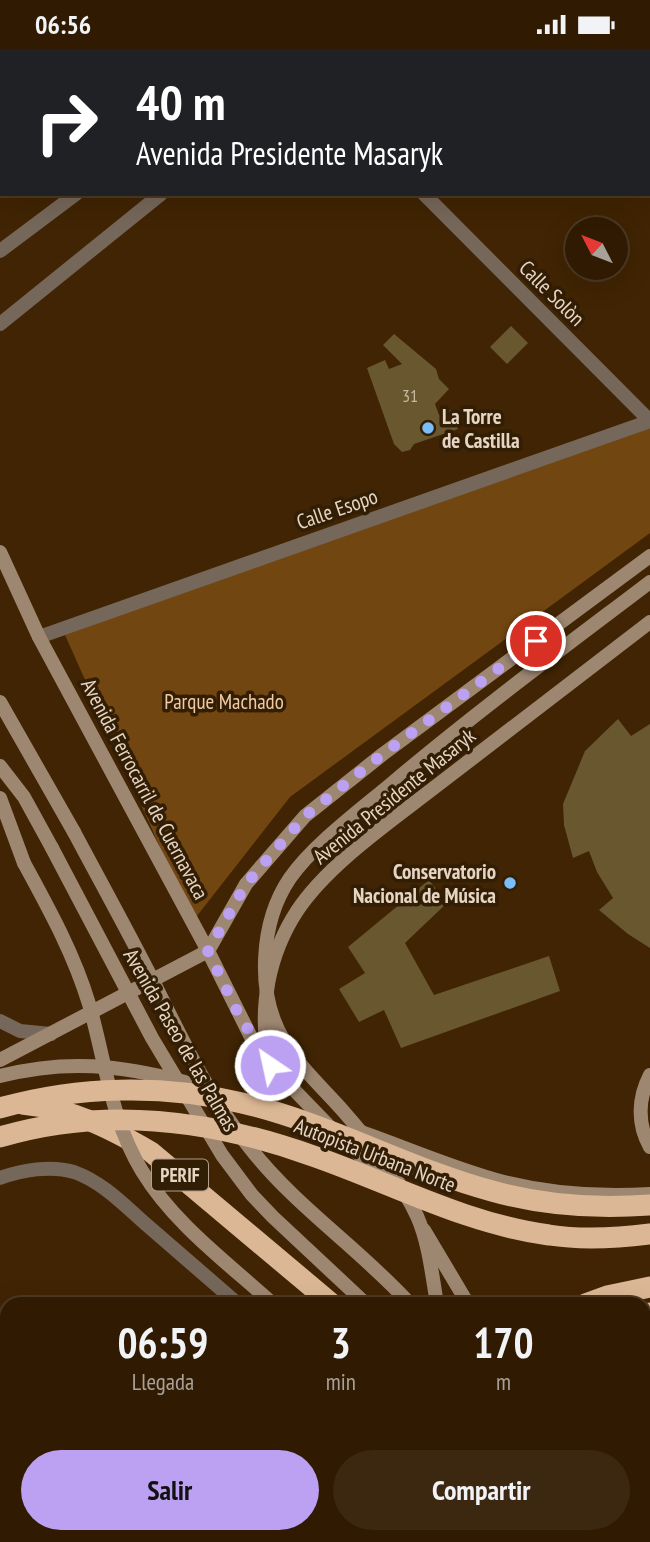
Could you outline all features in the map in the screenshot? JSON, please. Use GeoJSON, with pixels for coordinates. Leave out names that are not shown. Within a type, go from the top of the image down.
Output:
{"type":"FeatureCollection","features":[{"type":"Feature","properties":{"kind":"highway","name":"Autopista Urbana Norte"},"geometry":{"type":"LineString","coordinates":[[0,1106],[73,1093],[134,1089],[185,1093],[242,1103],[300,1120],[430,1171],[493,1192],[588,1208],[650,1205]]}},
{"type":"Feature","properties":{"kind":"highway","name":"PERIF"},"geometry":{"type":"LineString","coordinates":[[0,1106],[19,1104],[63,1110],[119,1133],[177,1172],[324,1297]]}},
{"type":"Feature","properties":{"kind":"highway","name":"Autopista Urbana Norte"},"geometry":{"type":"LineString","coordinates":[[0,1137],[85,1121],[113,1119],[189,1124],[271,1142],[314,1156],[475,1219],[551,1236],[626,1237],[650,1234]]}},
{"type":"Feature","properties":{"kind":"highway"},"geometry":{"type":"LineString","coordinates":[[594,1297],[650,1287]]}},
{"type":"Feature","properties":{"kind":"main road","name":"Avenida Ferrocarril de Cuernavaca"},"geometry":{"type":"LineString","coordinates":[[0,552],[39,637],[208,951],[237,1011],[270,1065],[318,1117],[368,1162],[393,1189],[423,1229],[464,1297]]}},
{"type":"Feature","properties":{"kind":"main road","name":"Avenida Presidente Masaryk"},"geometry":{"type":"LineString","coordinates":[[208,951],[246,884],[305,816],[383,754],[650,556]]}},
{"type":"Feature","properties":{"kind":"main road"},"geometry":{"type":"LineString","coordinates":[[435,1297],[418,1218],[405,1194],[370,1142],[295,1056],[276,1027],[268,1002],[265,976],[271,923],[290,879],[346,821],[454,731],[650,582]]}},
{"type":"Feature","properties":{"kind":"main road","name":"Avenida Presidente Masaryk"},"geometry":{"type":"LineString","coordinates":[[270,1065],[264,1021],[269,975],[285,932],[311,892],[327,875],[411,806],[650,622]]}},
{"type":"Feature","properties":{"kind":"main road"},"geometry":{"type":"LineString","coordinates":[[0,702],[150,974],[190,1058],[234,1129],[271,1172],[403,1297]]}},
{"type":"Feature","properties":{"kind":"main road","name":"Avenida Paseo de las Palmas"},"geometry":{"type":"LineString","coordinates":[[0,766],[24,797],[152,1038],[222,1155],[274,1217],[359,1297]]}},
{"type":"Feature","properties":{"kind":"main road"},"geometry":{"type":"LineString","coordinates":[[0,798],[24,863],[54,918],[79,973],[116,1108],[141,1170],[183,1222],[265,1297]]}},
{"type":"Feature","properties":{"kind":"main road"},"geometry":{"type":"LineString","coordinates":[[0,1060],[208,951]]}},
{"type":"Feature","properties":{"kind":"main road"},"geometry":{"type":"LineString","coordinates":[[0,1076],[45,1067],[115,1066],[236,1098],[289,1108],[431,1159],[505,1182],[585,1195],[650,1194]]}},
{"type":"Feature","properties":{"kind":"main road"},"geometry":{"type":"LineString","coordinates":[[650,1075],[644,1087],[640,1116],[642,1130],[650,1147]]}},
{"type":"Feature","properties":{"kind":"main road"},"geometry":{"type":"LineString","coordinates":[[456,1282],[457,1297]]}},
{"type":"Feature","properties":{"kind":"street"},"geometry":{"type":"LineString","coordinates":[[0,251],[73,196]]}},
{"type":"Feature","properties":{"kind":"street"},"geometry":{"type":"LineString","coordinates":[[0,324],[159,196]]}},
{"type":"Feature","properties":{"kind":"street","name":"Calle Solòn"},"geometry":{"type":"LineString","coordinates":[[426,196],[650,421]]}},
{"type":"Feature","properties":{"kind":"street","name":"Calle Esopo"},"geometry":{"type":"LineString","coordinates":[[39,637],[650,421]]}},
{"type":"Feature","properties":{"kind":"street"},"geometry":{"type":"LineString","coordinates":[[0,1021],[20,1031],[51,1034]]}},
{"type":"Feature","properties":{"kind":"street"},"geometry":{"type":"LineString","coordinates":[[0,1178],[32,1170],[72,1171],[84,1177],[110,1193],[230,1297]]}},
{"type":"Feature","properties":{"kind":"green space","name":"Parque Machado"},"geometry":{"type":"Polygon","coordinates":[[[650,420],[650,533],[290,797],[193,921],[65,635],[650,420]]]}},
{"type":"Feature","properties":{"kind":"building"},"geometry":{"type":"Polygon","coordinates":[[[511,326],[528,343],[507,364],[490,347],[511,326]]]}},
{"type":"Feature","properties":{"kind":"building"},"geometry":{"type":"Polygon","coordinates":[[[394,334],[436,369],[439,379],[449,389],[435,404],[439,415],[451,410],[458,429],[414,444],[410,450],[402,452],[394,444],[367,368],[385,360],[389,369],[402,364],[383,345],[394,334]]]}},
{"type":"Feature","properties":{"kind":"building"},"geometry":{"type":"Polygon","coordinates":[[[618,719],[631,736],[650,724],[650,948],[599,910],[613,898],[597,872],[589,851],[573,858],[564,825],[563,804],[585,751],[618,719]]]}},
{"type":"Feature","properties":{"kind":"building"},"geometry":{"type":"Polygon","coordinates":[[[429,880],[447,903],[405,943],[434,995],[549,956],[560,991],[401,1048],[384,1010],[359,1022],[339,989],[365,973],[348,947],[429,880]]]}},
{"type":"Feature","properties":{"kind":"place","name":"La Torre de Castilla"},"geometry":{"type":"Point","coordinates":[428,428]}},
{"type":"Feature","properties":{"kind":"place","name":"Conservatorio Nacional de Música"},"geometry":{"type":"Point","coordinates":[510,883]}},
{"type":"Feature","properties":{"kind":"route"},"geometry":{"type":"LineString","coordinates":[[270,1065],[237,1011],[208,951],[246,884],[305,816],[383,754],[536,641]]}}]}
